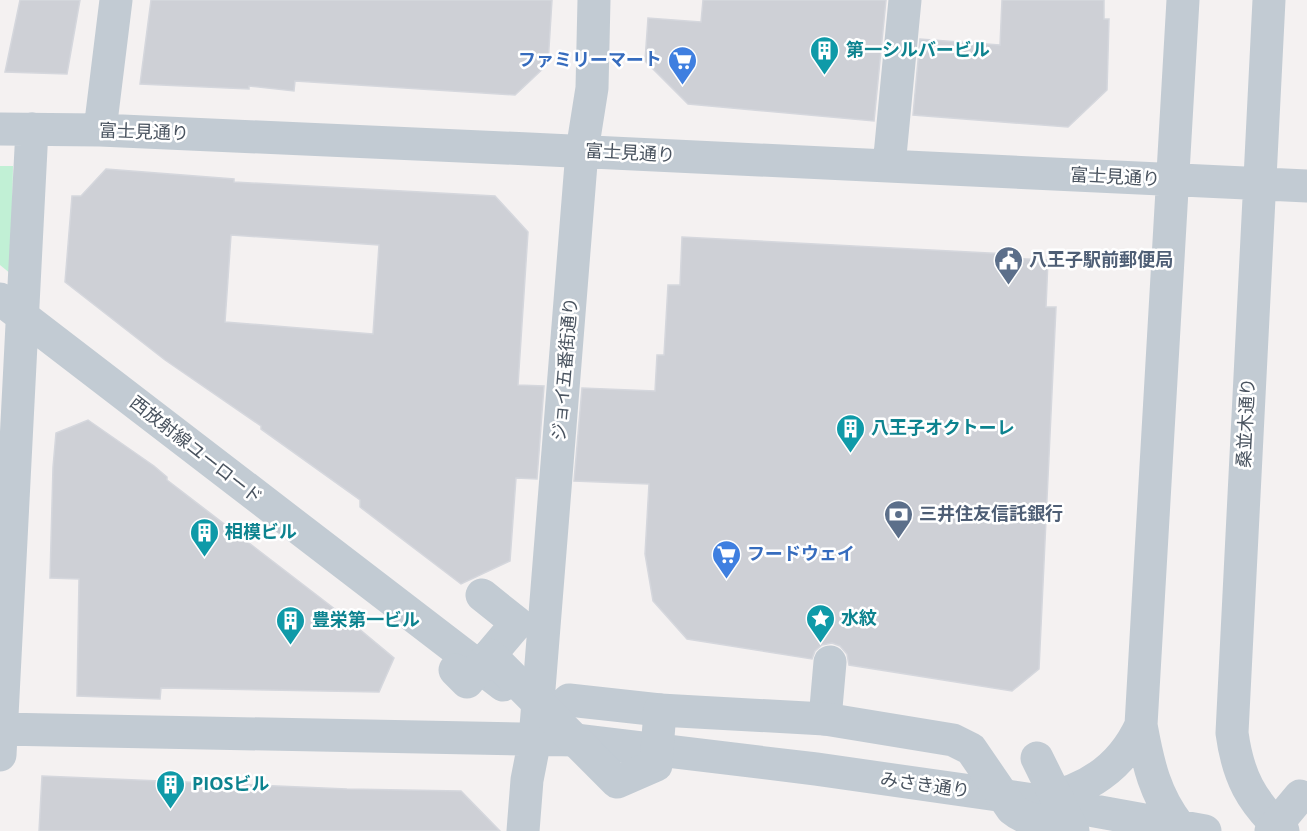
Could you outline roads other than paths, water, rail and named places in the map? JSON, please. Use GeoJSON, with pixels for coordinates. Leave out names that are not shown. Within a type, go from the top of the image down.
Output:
{"type":"FeatureCollection","features":[{"type":"Feature","properties":{"kind":"street"},"geometry":{"type":"LineString","coordinates":[[100,130],[116,0]]}},
{"type":"Feature","properties":{"kind":"street","name":"ジョイ五番街通り"},"geometry":{"type":"LineString","coordinates":[[524,831],[526,780],[543,728],[582,151],[592,88],[594,0]]}},
{"type":"Feature","properties":{"kind":"street"},"geometry":{"type":"LineString","coordinates":[[889,166],[905,0]]}},
{"type":"Feature","properties":{"kind":"street"},"geometry":{"type":"LineString","coordinates":[[1183,0],[1141,725],[1153,782],[1163,805],[1192,829]]}},
{"type":"Feature","properties":{"kind":"street","name":"桑並木通り"},"geometry":{"type":"LineString","coordinates":[[1269,0],[1232,733],[1235,757],[1244,782],[1260,808],[1283,831]]}},
{"type":"Feature","properties":{"kind":"street","name":"富士見通り"},"geometry":{"type":"LineString","coordinates":[[0,129],[100,130],[582,151],[1307,186]]}},
{"type":"Feature","properties":{"kind":"street"},"geometry":{"type":"LineString","coordinates":[[0,738],[11,308],[32,129]]}},
{"type":"Feature","properties":{"kind":"street","name":"西放射線ユーロード"},"geometry":{"type":"LineString","coordinates":[[11,308],[507,688]]}},
{"type":"Feature","properties":{"kind":"street"},"geometry":{"type":"LineString","coordinates":[[455,670],[467,682],[496,640],[517,622],[482,595]]}},
{"type":"Feature","properties":{"kind":"street"},"geometry":{"type":"LineString","coordinates":[[496,640],[543,728],[617,782],[656,765],[660,710]]}},
{"type":"Feature","properties":{"kind":"street"},"geometry":{"type":"LineString","coordinates":[[825,719],[830,662]]}},
{"type":"Feature","properties":{"kind":"street"},"geometry":{"type":"LineString","coordinates":[[543,728],[569,700],[660,710],[825,719],[953,740],[965,745],[1012,809],[1022,817],[1070,826],[1126,831]]}},
{"type":"Feature","properties":{"kind":"street"},"geometry":{"type":"LineString","coordinates":[[1034,800],[1061,796],[1089,784],[1128,751],[1141,725]]}},
{"type":"Feature","properties":{"kind":"street","name":"みさき通り"},"geometry":{"type":"LineString","coordinates":[[0,738],[543,728],[575,740],[816,769],[1034,800],[1192,829]]}},
{"type":"Feature","properties":{"kind":"street"},"geometry":{"type":"LineString","coordinates":[[1037,758],[1070,826]]}},
{"type":"Feature","properties":{"kind":"street"},"geometry":{"type":"LineString","coordinates":[[1271,831],[1300,796]]}},
{"type":"Feature","properties":{"kind":"place","name":"第一シルバービル"},"geometry":{"type":"Point","coordinates":[825,76]}},
{"type":"Feature","properties":{"kind":"place","name":"ファミリーマート"},"geometry":{"type":"Point","coordinates":[683,86]}},
{"type":"Feature","properties":{"kind":"place","name":"八王子駅前郵便局"},"geometry":{"type":"Point","coordinates":[1008,286]}},
{"type":"Feature","properties":{"kind":"place","name":"八王子オクトーレ"},"geometry":{"type":"Point","coordinates":[850,454]}},
{"type":"Feature","properties":{"kind":"place","name":"三井住友信託銀行"},"geometry":{"type":"Point","coordinates":[898,540]}},
{"type":"Feature","properties":{"kind":"place","name":"相模ビル"},"geometry":{"type":"Point","coordinates":[204,558]}},
{"type":"Feature","properties":{"kind":"place","name":"フードウェイ"},"geometry":{"type":"Point","coordinates":[726,580]}},
{"type":"Feature","properties":{"kind":"place","name":"水紋"},"geometry":{"type":"Point","coordinates":[820,644]}},
{"type":"Feature","properties":{"kind":"place","name":"豊栄第一ビル"},"geometry":{"type":"Point","coordinates":[291,646]}},
{"type":"Feature","properties":{"kind":"place","name":"PIOSビル"},"geometry":{"type":"Point","coordinates":[171,810]}}]}
